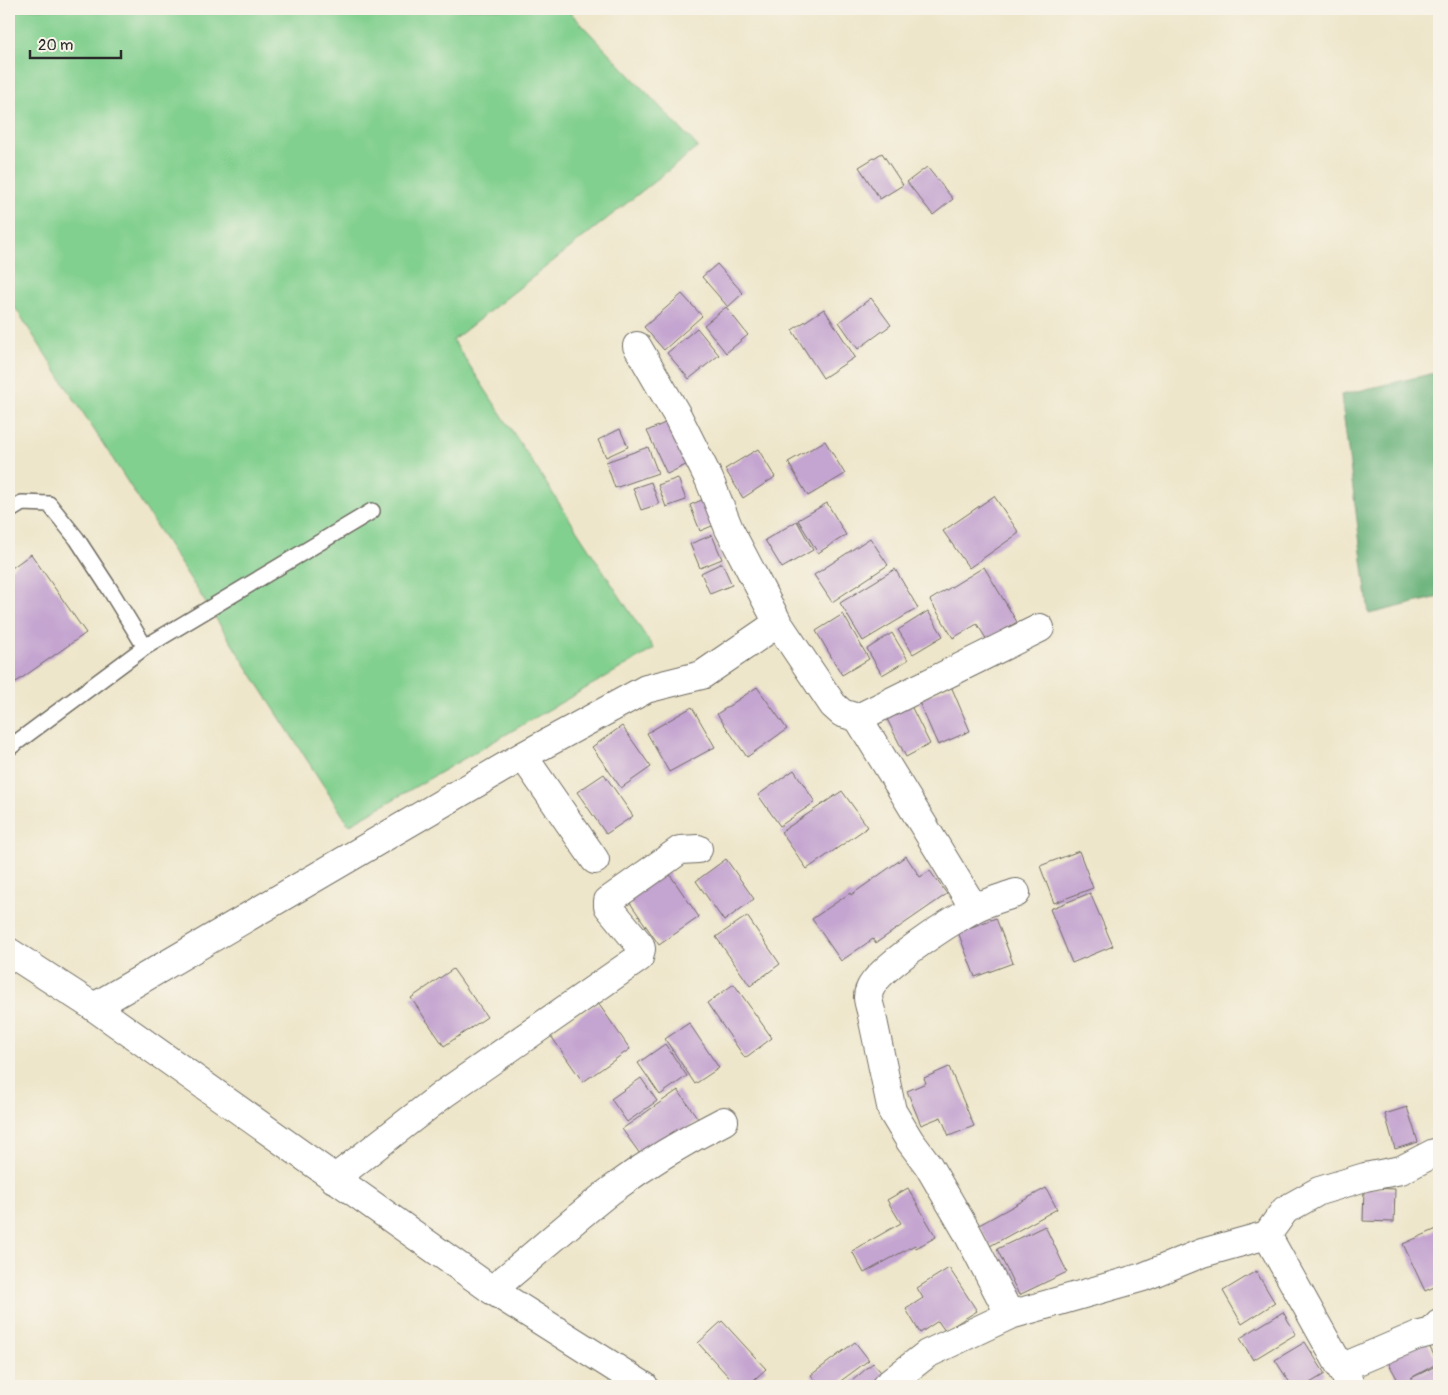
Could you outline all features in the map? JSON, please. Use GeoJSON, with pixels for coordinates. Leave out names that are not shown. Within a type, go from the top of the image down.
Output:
{"type":"FeatureCollection","features":[{"type":"Feature","properties":{"kind":"street"},"geometry":{"type":"LineString","coordinates":[[637,346],[677,414],[709,478],[729,529],[778,623],[833,705],[842,713],[858,718],[974,908]]}},
{"type":"Feature","properties":{"kind":"street"},"geometry":{"type":"LineString","coordinates":[[94,1007],[523,756],[646,689],[702,675],[778,623]]}},
{"type":"Feature","properties":{"kind":"street"},"geometry":{"type":"LineString","coordinates":[[858,718],[1040,628]]}},
{"type":"Feature","properties":{"kind":"street"},"geometry":{"type":"LineString","coordinates":[[523,756],[595,860]]}},
{"type":"Feature","properties":{"kind":"street"},"geometry":{"type":"LineString","coordinates":[[334,1179],[445,1093],[639,958],[642,949],[640,945],[608,906],[608,901],[680,850],[698,849]]}},
{"type":"Feature","properties":{"kind":"street"},"geometry":{"type":"LineString","coordinates":[[1010,1315],[968,1232],[928,1165],[910,1141],[892,1111],[867,998],[870,988],[882,972],[920,943],[974,908],[1016,893]]}},
{"type":"Feature","properties":{"kind":"street"},"geometry":{"type":"LineString","coordinates":[[9,952],[94,1007],[492,1290],[644,1386]]}},
{"type":"Feature","properties":{"kind":"street"},"geometry":{"type":"LineString","coordinates":[[492,1290],[611,1191],[695,1136],[724,1121]]}},
{"type":"Feature","properties":{"kind":"street"},"geometry":{"type":"LineString","coordinates":[[886,1386],[927,1354],[1010,1315],[1143,1277],[1202,1253],[1267,1235],[1285,1210],[1319,1191],[1365,1177],[1401,1170],[1434,1153]]}},
{"type":"Feature","properties":{"kind":"street"},"geometry":{"type":"LineString","coordinates":[[1267,1235],[1346,1377],[1416,1336],[1432,1332],[1439,1324]]}},
{"type":"Feature","properties":{"kind":"lane"},"geometry":{"type":"LineString","coordinates":[[9,511],[22,503],[49,504],[77,538],[145,647]]}},
{"type":"Feature","properties":{"kind":"lane"},"geometry":{"type":"LineString","coordinates":[[9,748],[145,647],[372,511]]}},
{"type":"Feature","properties":{"kind":"green space"},"geometry":{"type":"Polygon","coordinates":[[[9,9],[567,9],[698,147],[453,340],[654,649],[349,825],[9,298],[9,9]]]}},
{"type":"Feature","properties":{"kind":"green space"},"geometry":{"type":"Polygon","coordinates":[[[1439,372],[1439,597],[1369,614],[1341,395],[1439,372]]]}},
{"type":"Feature","properties":{"kind":"building"},"geometry":{"type":"Polygon","coordinates":[[[882,153],[903,185],[880,199],[859,167],[882,153]]]}},
{"type":"Feature","properties":{"kind":"building"},"geometry":{"type":"Polygon","coordinates":[[[927,167],[953,199],[933,215],[907,182],[927,167]]]}},
{"type":"Feature","properties":{"kind":"building"},"geometry":{"type":"Polygon","coordinates":[[[717,264],[743,293],[728,307],[702,277],[717,264]]]}},
{"type":"Feature","properties":{"kind":"building"},"geometry":{"type":"Polygon","coordinates":[[[682,294],[702,316],[664,350],[644,327],[682,294]]]}},
{"type":"Feature","properties":{"kind":"building"},"geometry":{"type":"Polygon","coordinates":[[[871,298],[891,325],[858,349],[839,322],[871,298]]]}},
{"type":"Feature","properties":{"kind":"building"},"geometry":{"type":"Polygon","coordinates":[[[726,307],[748,335],[726,353],[704,325],[726,307]]]}},
{"type":"Feature","properties":{"kind":"building"},"geometry":{"type":"Polygon","coordinates":[[[824,309],[855,357],[823,378],[792,330],[824,309]]]}},
{"type":"Feature","properties":{"kind":"building"},"geometry":{"type":"Polygon","coordinates":[[[697,328],[719,355],[689,379],[667,353],[697,328]]]}},
{"type":"Feature","properties":{"kind":"building"},"geometry":{"type":"Polygon","coordinates":[[[674,419],[694,461],[667,474],[647,431],[674,419]]]}},
{"type":"Feature","properties":{"kind":"building"},"geometry":{"type":"Polygon","coordinates":[[[620,429],[628,447],[606,457],[598,440],[620,429]]]}},
{"type":"Feature","properties":{"kind":"building"},"geometry":{"type":"Polygon","coordinates":[[[825,441],[845,474],[808,496],[788,462],[825,441]]]}},
{"type":"Feature","properties":{"kind":"building"},"geometry":{"type":"Polygon","coordinates":[[[648,447],[658,473],[615,488],[606,462],[648,447]]]}},
{"type":"Feature","properties":{"kind":"building"},"geometry":{"type":"Polygon","coordinates":[[[758,449],[775,477],[743,498],[725,469],[758,449]]]}},
{"type":"Feature","properties":{"kind":"building"},"geometry":{"type":"Polygon","coordinates":[[[678,478],[686,500],[666,507],[658,485],[678,478]]]}},
{"type":"Feature","properties":{"kind":"building"},"geometry":{"type":"Polygon","coordinates":[[[651,482],[659,504],[641,510],[633,488],[651,482]]]}},
{"type":"Feature","properties":{"kind":"building"},"geometry":{"type":"Polygon","coordinates":[[[994,496],[1019,533],[969,568],[943,531],[994,496]]]}},
{"type":"Feature","properties":{"kind":"building"},"geometry":{"type":"Polygon","coordinates":[[[709,497],[719,523],[700,531],[690,505],[709,497]]]}},
{"type":"Feature","properties":{"kind":"building"},"geometry":{"type":"Polygon","coordinates":[[[827,503],[846,535],[818,553],[798,520],[827,503]]]}},
{"type":"Feature","properties":{"kind":"building"},"geometry":{"type":"Polygon","coordinates":[[[797,521],[813,550],[782,568],[765,540],[797,521]]]}},
{"type":"Feature","properties":{"kind":"building"},"geometry":{"type":"Polygon","coordinates":[[[712,535],[722,559],[700,568],[690,544],[712,535]]]}},
{"type":"Feature","properties":{"kind":"building"},"geometry":{"type":"Polygon","coordinates":[[[870,538],[888,565],[832,602],[814,575],[870,538]]]}},
{"type":"Feature","properties":{"kind":"building"},"geometry":{"type":"Polygon","coordinates":[[[31,554],[86,633],[9,687],[9,570],[31,554]]]}},
{"type":"Feature","properties":{"kind":"building"},"geometry":{"type":"Polygon","coordinates":[[[722,563],[732,585],[710,594],[701,573],[722,563]]]}},
{"type":"Feature","properties":{"kind":"building"},"geometry":{"type":"Polygon","coordinates":[[[984,567],[1017,622],[987,640],[977,624],[953,638],[930,600],[984,567]]]}},
{"type":"Feature","properties":{"kind":"building"},"geometry":{"type":"Polygon","coordinates":[[[895,569],[918,608],[863,641],[840,603],[895,569]]]}},
{"type":"Feature","properties":{"kind":"building"},"geometry":{"type":"Polygon","coordinates":[[[928,611],[943,636],[913,654],[898,630],[928,611]]]}},
{"type":"Feature","properties":{"kind":"building"},"geometry":{"type":"Polygon","coordinates":[[[843,614],[869,659],[842,675],[816,631],[843,614]]]}},
{"type":"Feature","properties":{"kind":"building"},"geometry":{"type":"Polygon","coordinates":[[[892,633],[908,660],[882,675],[867,649],[892,633]]]}},
{"type":"Feature","properties":{"kind":"building"},"geometry":{"type":"Polygon","coordinates":[[[951,686],[970,731],[938,745],[918,700],[951,686]]]}},
{"type":"Feature","properties":{"kind":"building"},"geometry":{"type":"Polygon","coordinates":[[[757,687],[787,729],[747,757],[717,714],[757,687]]]}},
{"type":"Feature","properties":{"kind":"building"},"geometry":{"type":"Polygon","coordinates":[[[910,704],[930,744],[906,757],[886,717],[910,704]]]}},
{"type":"Feature","properties":{"kind":"building"},"geometry":{"type":"Polygon","coordinates":[[[692,707],[715,747],[669,772],[647,733],[692,707]]]}},
{"type":"Feature","properties":{"kind":"building"},"geometry":{"type":"Polygon","coordinates":[[[622,726],[651,767],[621,788],[592,747],[622,726]]]}},
{"type":"Feature","properties":{"kind":"building"},"geometry":{"type":"Polygon","coordinates":[[[794,770],[815,802],[780,826],[758,795],[794,770]]]}},
{"type":"Feature","properties":{"kind":"building"},"geometry":{"type":"Polygon","coordinates":[[[604,774],[633,816],[606,834],[577,792],[604,774]]]}},
{"type":"Feature","properties":{"kind":"building"},"geometry":{"type":"Polygon","coordinates":[[[842,791],[868,827],[807,869],[781,832],[842,791]]]}},
{"type":"Feature","properties":{"kind":"building"},"geometry":{"type":"Polygon","coordinates":[[[1079,851],[1093,888],[1054,903],[1040,866],[1079,851]]]}},
{"type":"Feature","properties":{"kind":"building"},"geometry":{"type":"Polygon","coordinates":[[[906,856],[920,877],[930,871],[947,894],[876,943],[873,939],[841,961],[812,919],[850,893],[851,895],[906,856]]]}},
{"type":"Feature","properties":{"kind":"building"},"geometry":{"type":"Polygon","coordinates":[[[726,859],[754,899],[724,921],[696,881],[726,859]]]}},
{"type":"Feature","properties":{"kind":"building"},"geometry":{"type":"Polygon","coordinates":[[[666,869],[699,917],[659,945],[626,897],[666,869]]]}},
{"type":"Feature","properties":{"kind":"building"},"geometry":{"type":"Polygon","coordinates":[[[1090,893],[1113,946],[1072,963],[1050,909],[1090,893]]]}},
{"type":"Feature","properties":{"kind":"building"},"geometry":{"type":"Polygon","coordinates":[[[747,916],[780,964],[750,986],[716,937],[747,916]]]}},
{"type":"Feature","properties":{"kind":"building"},"geometry":{"type":"Polygon","coordinates":[[[996,918],[1013,963],[975,977],[958,932],[996,918]]]}},
{"type":"Feature","properties":{"kind":"building"},"geometry":{"type":"Polygon","coordinates":[[[453,969],[487,1017],[444,1046],[411,998],[453,969]]]}},
{"type":"Feature","properties":{"kind":"building"},"geometry":{"type":"Polygon","coordinates":[[[734,984],[772,1038],[745,1058],[707,1003],[734,984]]]}},
{"type":"Feature","properties":{"kind":"building"},"geometry":{"type":"Polygon","coordinates":[[[598,1003],[630,1049],[583,1082],[551,1036],[598,1003]]]}},
{"type":"Feature","properties":{"kind":"building"},"geometry":{"type":"Polygon","coordinates":[[[689,1023],[719,1068],[695,1084],[665,1039],[689,1023]]]}},
{"type":"Feature","properties":{"kind":"building"},"geometry":{"type":"Polygon","coordinates":[[[665,1044],[687,1076],[660,1095],[638,1063],[665,1044]]]}},
{"type":"Feature","properties":{"kind":"building"},"geometry":{"type":"Polygon","coordinates":[[[949,1067],[974,1126],[949,1136],[941,1117],[921,1125],[907,1091],[926,1083],[924,1078],[949,1067]]]}},
{"type":"Feature","properties":{"kind":"building"},"geometry":{"type":"Polygon","coordinates":[[[641,1078],[657,1101],[627,1122],[611,1099],[641,1078]]]}},
{"type":"Feature","properties":{"kind":"building"},"geometry":{"type":"Polygon","coordinates":[[[678,1090],[699,1120],[643,1158],[622,1129],[678,1090]]]}},
{"type":"Feature","properties":{"kind":"building"},"geometry":{"type":"Polygon","coordinates":[[[1407,1107],[1418,1142],[1395,1149],[1385,1114],[1407,1107]]]}},
{"type":"Feature","properties":{"kind":"building"},"geometry":{"type":"Polygon","coordinates":[[[908,1188],[936,1237],[916,1248],[915,1245],[864,1273],[852,1251],[901,1223],[887,1200],[908,1188]]]}},
{"type":"Feature","properties":{"kind":"building"},"geometry":{"type":"Polygon","coordinates":[[[1046,1188],[1057,1209],[990,1246],[979,1225],[1046,1188]]]}},
{"type":"Feature","properties":{"kind":"building"},"geometry":{"type":"Polygon","coordinates":[[[1364,1188],[1395,1189],[1394,1222],[1363,1221],[1364,1188]]]}},
{"type":"Feature","properties":{"kind":"building"},"geometry":{"type":"Polygon","coordinates":[[[1045,1226],[1067,1272],[1019,1295],[997,1249],[1045,1226]]]}},
{"type":"Feature","properties":{"kind":"building"},"geometry":{"type":"Polygon","coordinates":[[[1439,1228],[1439,1285],[1425,1291],[1403,1244],[1439,1228]]]}},
{"type":"Feature","properties":{"kind":"building"},"geometry":{"type":"Polygon","coordinates":[[[949,1268],[977,1311],[945,1331],[938,1321],[920,1333],[906,1309],[923,1298],[917,1288],[949,1268]]]}},
{"type":"Feature","properties":{"kind":"building"},"geometry":{"type":"Polygon","coordinates":[[[1256,1271],[1275,1303],[1242,1324],[1223,1291],[1256,1271]]]}},
{"type":"Feature","properties":{"kind":"building"},"geometry":{"type":"Polygon","coordinates":[[[1283,1312],[1296,1334],[1253,1360],[1240,1338],[1283,1312]]]}},
{"type":"Feature","properties":{"kind":"building"},"geometry":{"type":"Polygon","coordinates":[[[722,1321],[766,1369],[747,1386],[737,1386],[698,1343],[722,1321]]]}},
{"type":"Feature","properties":{"kind":"building"},"geometry":{"type":"Polygon","coordinates":[[[1426,1340],[1438,1363],[1411,1378],[1438,1365],[1439,1386],[1401,1386],[1387,1360],[1426,1340]]]}},
{"type":"Feature","properties":{"kind":"building"},"geometry":{"type":"Polygon","coordinates":[[[855,1342],[869,1360],[834,1386],[820,1386],[811,1375],[855,1342]]]}},
{"type":"Feature","properties":{"kind":"building"},"geometry":{"type":"Polygon","coordinates":[[[1305,1342],[1325,1374],[1305,1386],[1292,1386],[1275,1360],[1305,1342]]]}},
{"type":"Feature","properties":{"kind":"building"},"geometry":{"type":"Polygon","coordinates":[[[873,1363],[888,1380],[880,1386],[846,1386],[873,1363]]]}}]}
